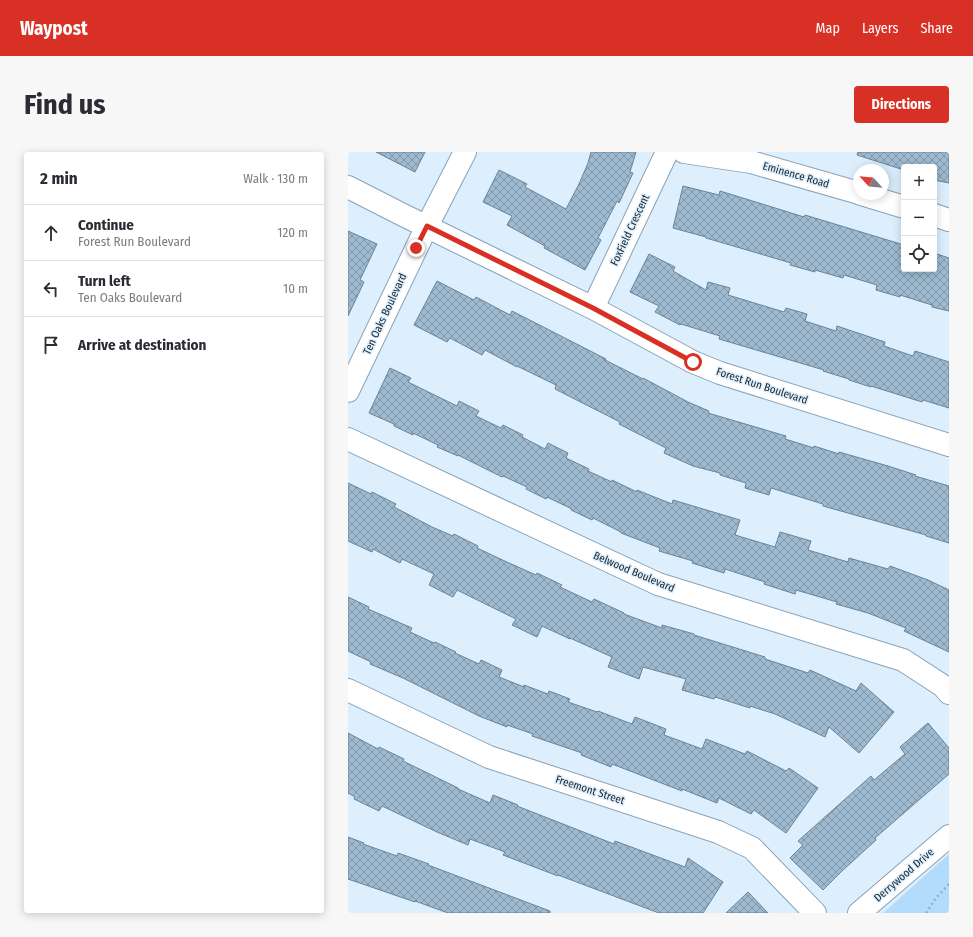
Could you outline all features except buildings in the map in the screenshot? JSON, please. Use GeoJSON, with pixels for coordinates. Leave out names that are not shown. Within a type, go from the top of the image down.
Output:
{"type":"FeatureCollection","features":[{"type":"Feature","properties":{"kind":"street","name":"Ten Oaks Boulevard"},"geometry":{"type":"LineString","coordinates":[[348,391],[427,226],[465,152]]}},
{"type":"Feature","properties":{"kind":"street","name":"FoxField Crescent"},"geometry":{"type":"LineString","coordinates":[[593,308],[667,152]]}},
{"type":"Feature","properties":{"kind":"street","name":"Eminence Road"},"geometry":{"type":"LineString","coordinates":[[684,152],[751,162],[853,192]]}},
{"type":"Feature","properties":{"kind":"street","name":"Forest Run Boulevard"},"geometry":{"type":"LineString","coordinates":[[348,187],[593,308],[693,362],[720,374],[949,445]]}},
{"type":"Feature","properties":{"kind":"street","name":"Eminence Road"},"geometry":{"type":"LineString","coordinates":[[880,200],[901,206]]}},
{"type":"Feature","properties":{"kind":"street"},"geometry":{"type":"LineString","coordinates":[[937,217],[949,220]]}},
{"type":"Feature","properties":{"kind":"street","name":"Belwood Boulevard"},"geometry":{"type":"LineString","coordinates":[[348,439],[658,584],[903,660],[943,686],[949,692]]}},
{"type":"Feature","properties":{"kind":"street","name":"Freemont Street"},"geometry":{"type":"LineString","coordinates":[[348,690],[489,757],[718,832],[752,848],[815,913]]}},
{"type":"Feature","properties":{"kind":"street","name":"Derrywood Drive"},"geometry":{"type":"LineString","coordinates":[[859,913],[949,836]]}},
{"type":"Feature","properties":{"kind":"path"},"geometry":{"type":"LineString","coordinates":[[926,913],[936,898],[949,884]]}},
{"type":"Feature","properties":{"kind":"shaded area"},"geometry":{"type":"Polygon","coordinates":[[[949,854],[949,913],[883,913],[949,854]]]}},
{"type":"Feature","properties":{"kind":"route"},"geometry":{"type":"LineString","coordinates":[[416,248],[427,226],[593,308],[693,362]]}}]}
